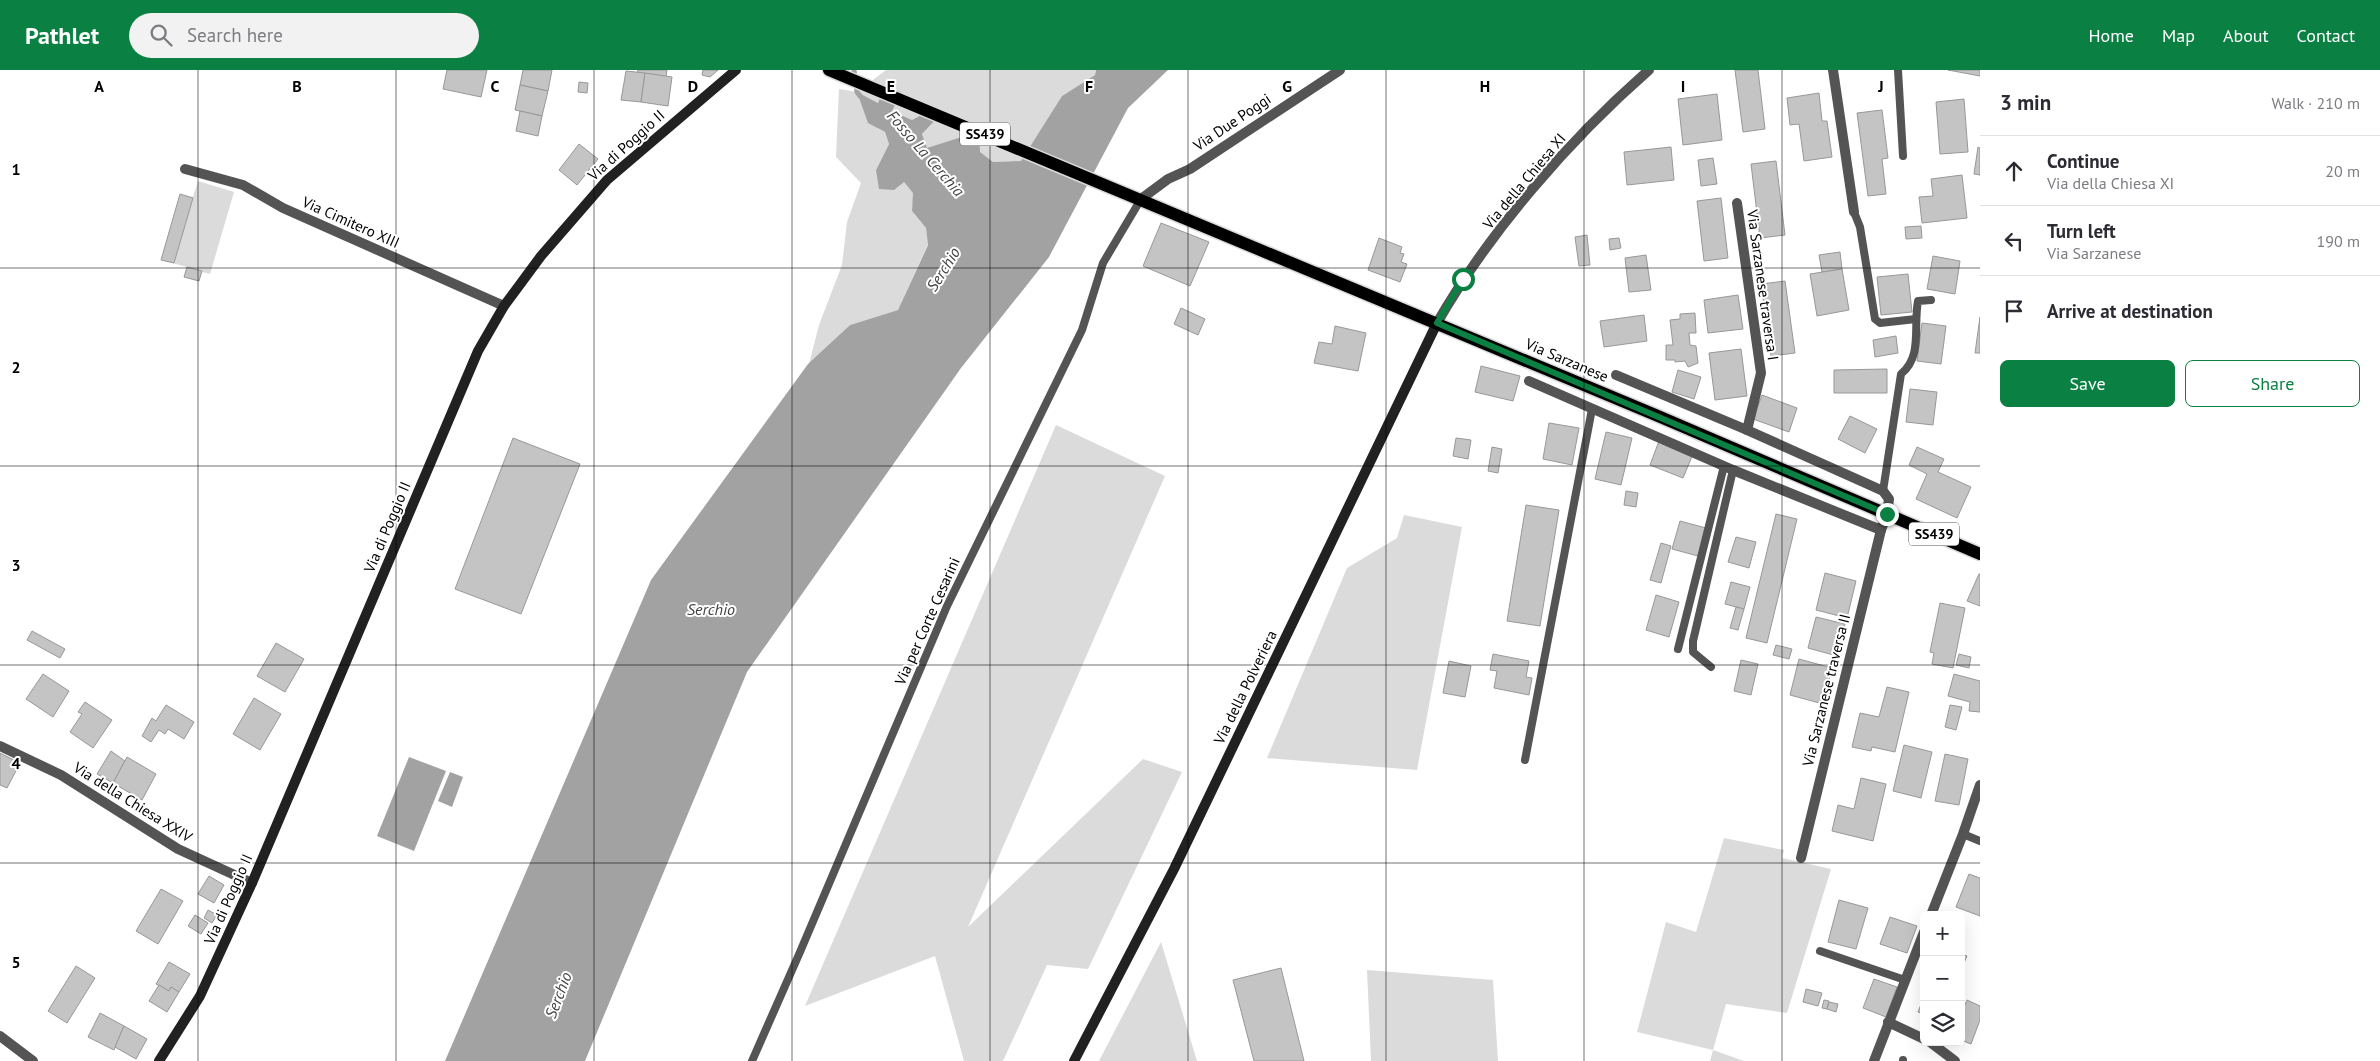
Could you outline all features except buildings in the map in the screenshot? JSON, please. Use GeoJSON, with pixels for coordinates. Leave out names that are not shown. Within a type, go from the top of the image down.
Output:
{"type":"FeatureCollection","features":[{"type":"Feature","properties":{"kind":"main road","name":"Via di Poggio II"},"geometry":{"type":"LineString","coordinates":[[159,1061],[200,996],[252,883],[478,351],[504,306],[541,256],[607,180],[736,70]]}},
{"type":"Feature","properties":{"kind":"main road","name":"SS439"},"geometry":{"type":"LineString","coordinates":[[829,70],[1141,199]]}},
{"type":"Feature","properties":{"kind":"main road","name":"Via Sarzanese"},"geometry":{"type":"LineString","coordinates":[[1141,199],[1980,554]]}},
{"type":"Feature","properties":{"kind":"main road","name":"Via della Polveriera"},"geometry":{"type":"LineString","coordinates":[[1074,1061],[1174,869],[1437,323]]}},
{"type":"Feature","properties":{"kind":"street","name":"Via Due Poggi"},"geometry":{"type":"LineString","coordinates":[[1141,199],[1168,179],[1190,169],[1340,70]]}},
{"type":"Feature","properties":{"kind":"street","name":"Via della Chiesa XI"},"geometry":{"type":"LineString","coordinates":[[1437,323],[1463,279],[1549,170],[1650,70]]}},
{"type":"Feature","properties":{"kind":"street"},"geometry":{"type":"LineString","coordinates":[[1833,70],[1854,212]]}},
{"type":"Feature","properties":{"kind":"street","name":"Via Cimitero XIII"},"geometry":{"type":"LineString","coordinates":[[186,169],[243,185],[284,208],[504,306]]}},
{"type":"Feature","properties":{"kind":"street","name":"Via Sarzanese traversa I"},"geometry":{"type":"LineString","coordinates":[[1736,203],[1760,373],[1747,430]]}},
{"type":"Feature","properties":{"kind":"street"},"geometry":{"type":"LineString","coordinates":[[1616,375],[1747,430],[1883,491],[1889,499],[1887,514]]}},
{"type":"Feature","properties":{"kind":"street"},"geometry":{"type":"LineString","coordinates":[[1529,382],[1728,468],[1881,530]]}},
{"type":"Feature","properties":{"kind":"street","name":"Via Sarzanese traversa II"},"geometry":{"type":"LineString","coordinates":[[1801,858],[1881,530],[1887,514]]}},
{"type":"Feature","properties":{"kind":"street","name":"Via della Chiesa XXIV"},"geometry":{"type":"LineString","coordinates":[[0,746],[61,775],[178,849],[252,883]]}},
{"type":"Feature","properties":{"kind":"street"},"geometry":{"type":"LineString","coordinates":[[1933,911],[1964,834],[1980,784]]}},
{"type":"Feature","properties":{"kind":"street"},"geometry":{"type":"LineString","coordinates":[[1874,1061],[1920,942]]}},
{"type":"Feature","properties":{"kind":"street"},"geometry":{"type":"LineString","coordinates":[[1888,1022],[1920,1037]]}},
{"type":"Feature","properties":{"kind":"street"},"geometry":{"type":"LineString","coordinates":[[0,1036],[33,1061]]}},
{"type":"Feature","properties":{"kind":"street"},"geometry":{"type":"LineString","coordinates":[[1935,1046],[1955,1061]]}},
{"type":"Feature","properties":{"kind":"lane"},"geometry":{"type":"LineString","coordinates":[[1898,70],[1903,156]]}},
{"type":"Feature","properties":{"kind":"lane","name":"Via per Corte Cesarini"},"geometry":{"type":"LineString","coordinates":[[752,1061],[946,606],[1082,330],[1103,263],[1141,199]]}},
{"type":"Feature","properties":{"kind":"lane"},"geometry":{"type":"LineString","coordinates":[[1854,212],[1860,227],[1875,318],[1880,323],[1916,319]]}},
{"type":"Feature","properties":{"kind":"lane"},"geometry":{"type":"LineString","coordinates":[[1883,491],[1902,374],[1910,367],[1914,358],[1918,301],[1931,300]]}},
{"type":"Feature","properties":{"kind":"lane"},"geometry":{"type":"LineString","coordinates":[[1525,760],[1592,409]]}},
{"type":"Feature","properties":{"kind":"lane"},"geometry":{"type":"LineString","coordinates":[[1678,649],[1728,468]]}},
{"type":"Feature","properties":{"kind":"lane"},"geometry":{"type":"LineString","coordinates":[[1711,666],[1693,652],[1693,641],[1728,468]]}},
{"type":"Feature","properties":{"kind":"lane"},"geometry":{"type":"LineString","coordinates":[[1964,834],[1980,841]]}},
{"type":"Feature","properties":{"kind":"lane"},"geometry":{"type":"LineString","coordinates":[[1820,951],[1905,980]]}},
{"type":"Feature","properties":{"kind":"shaded area"},"geometry":{"type":"Polygon","coordinates":[[[886,70],[1096,70],[1095,75],[1062,96],[1022,161],[993,162],[979,152],[979,135],[968,135],[927,149],[922,134],[941,114],[923,114],[912,120],[892,111],[902,93],[878,103],[858,93],[877,128],[885,132],[889,144],[876,170],[904,182],[914,193],[912,211],[926,228],[928,244],[898,310],[850,325],[809,364],[819,325],[842,265],[847,222],[861,183],[836,157],[839,89],[857,92],[886,70]]]}},
{"type":"Feature","properties":{"kind":"shaded area"},"geometry":{"type":"Polygon","coordinates":[[[198,181],[234,192],[210,274],[202,272],[199,281],[184,277],[187,267],[161,260],[180,194],[193,197],[198,181]]]}},
{"type":"Feature","properties":{"kind":"shaded area"},"geometry":{"type":"Polygon","coordinates":[[[1056,425],[1165,476],[968,927],[1143,759],[1182,772],[1088,969],[1047,965],[1003,1061],[964,1061],[935,956],[805,1006],[1056,425]]]}},
{"type":"Feature","properties":{"kind":"shaded area"},"geometry":{"type":"Polygon","coordinates":[[[1404,515],[1462,527],[1417,770],[1267,758],[1347,568],[1397,538],[1404,515]]]}},
{"type":"Feature","properties":{"kind":"shaded area"},"geometry":{"type":"Polygon","coordinates":[[[1724,838],[1784,850],[1782,858],[1831,869],[1787,1013],[1726,1004],[1713,1050],[1637,1032],[1666,922],[1696,932],[1724,838]]]}},
{"type":"Feature","properties":{"kind":"shaded area"},"geometry":{"type":"Polygon","coordinates":[[[1161,942],[1197,1061],[1099,1061],[1161,942]]]}},
{"type":"Feature","properties":{"kind":"shaded area"},"geometry":{"type":"Polygon","coordinates":[[[1367,970],[1493,980],[1498,1061],[1371,1061],[1367,970]]]}},
{"type":"Feature","properties":{"kind":"shaded area"},"geometry":{"type":"Polygon","coordinates":[[[1713,1050],[1744,1061],[1710,1061],[1713,1050]]]}},
{"type":"Feature","properties":{"kind":"water","name":"Serchio"},"geometry":{"type":"Polygon","coordinates":[[[1096,70],[1168,70],[1128,108],[1049,257],[961,368],[747,672],[585,1061],[445,1061],[651,580],[808,364],[850,325],[898,310],[928,245],[926,228],[912,211],[913,193],[904,182],[894,190],[879,189],[876,170],[889,144],[885,132],[868,123],[857,92],[878,103],[885,87],[902,92],[892,111],[912,120],[923,114],[942,113],[922,134],[927,148],[968,135],[979,135],[980,152],[993,162],[1021,161],[1062,96],[1095,75],[1096,70]]]}},
{"type":"Feature","properties":{"kind":"water"},"geometry":{"type":"Polygon","coordinates":[[[409,757],[446,771],[414,851],[377,836],[409,757]]]}},
{"type":"Feature","properties":{"kind":"water"},"geometry":{"type":"Polygon","coordinates":[[[450,772],[463,777],[452,807],[438,801],[450,772]]]}},
{"type":"Feature","properties":{"kind":"waterway","name":"Fosso La Cerchia"},"geometry":{"type":"LineString","coordinates":[[854,70],[857,92],[860,96]]}},
{"type":"Feature","properties":{"kind":"route"},"geometry":{"type":"LineString","coordinates":[[1463,279],[1437,323],[1887,514]]}}]}
